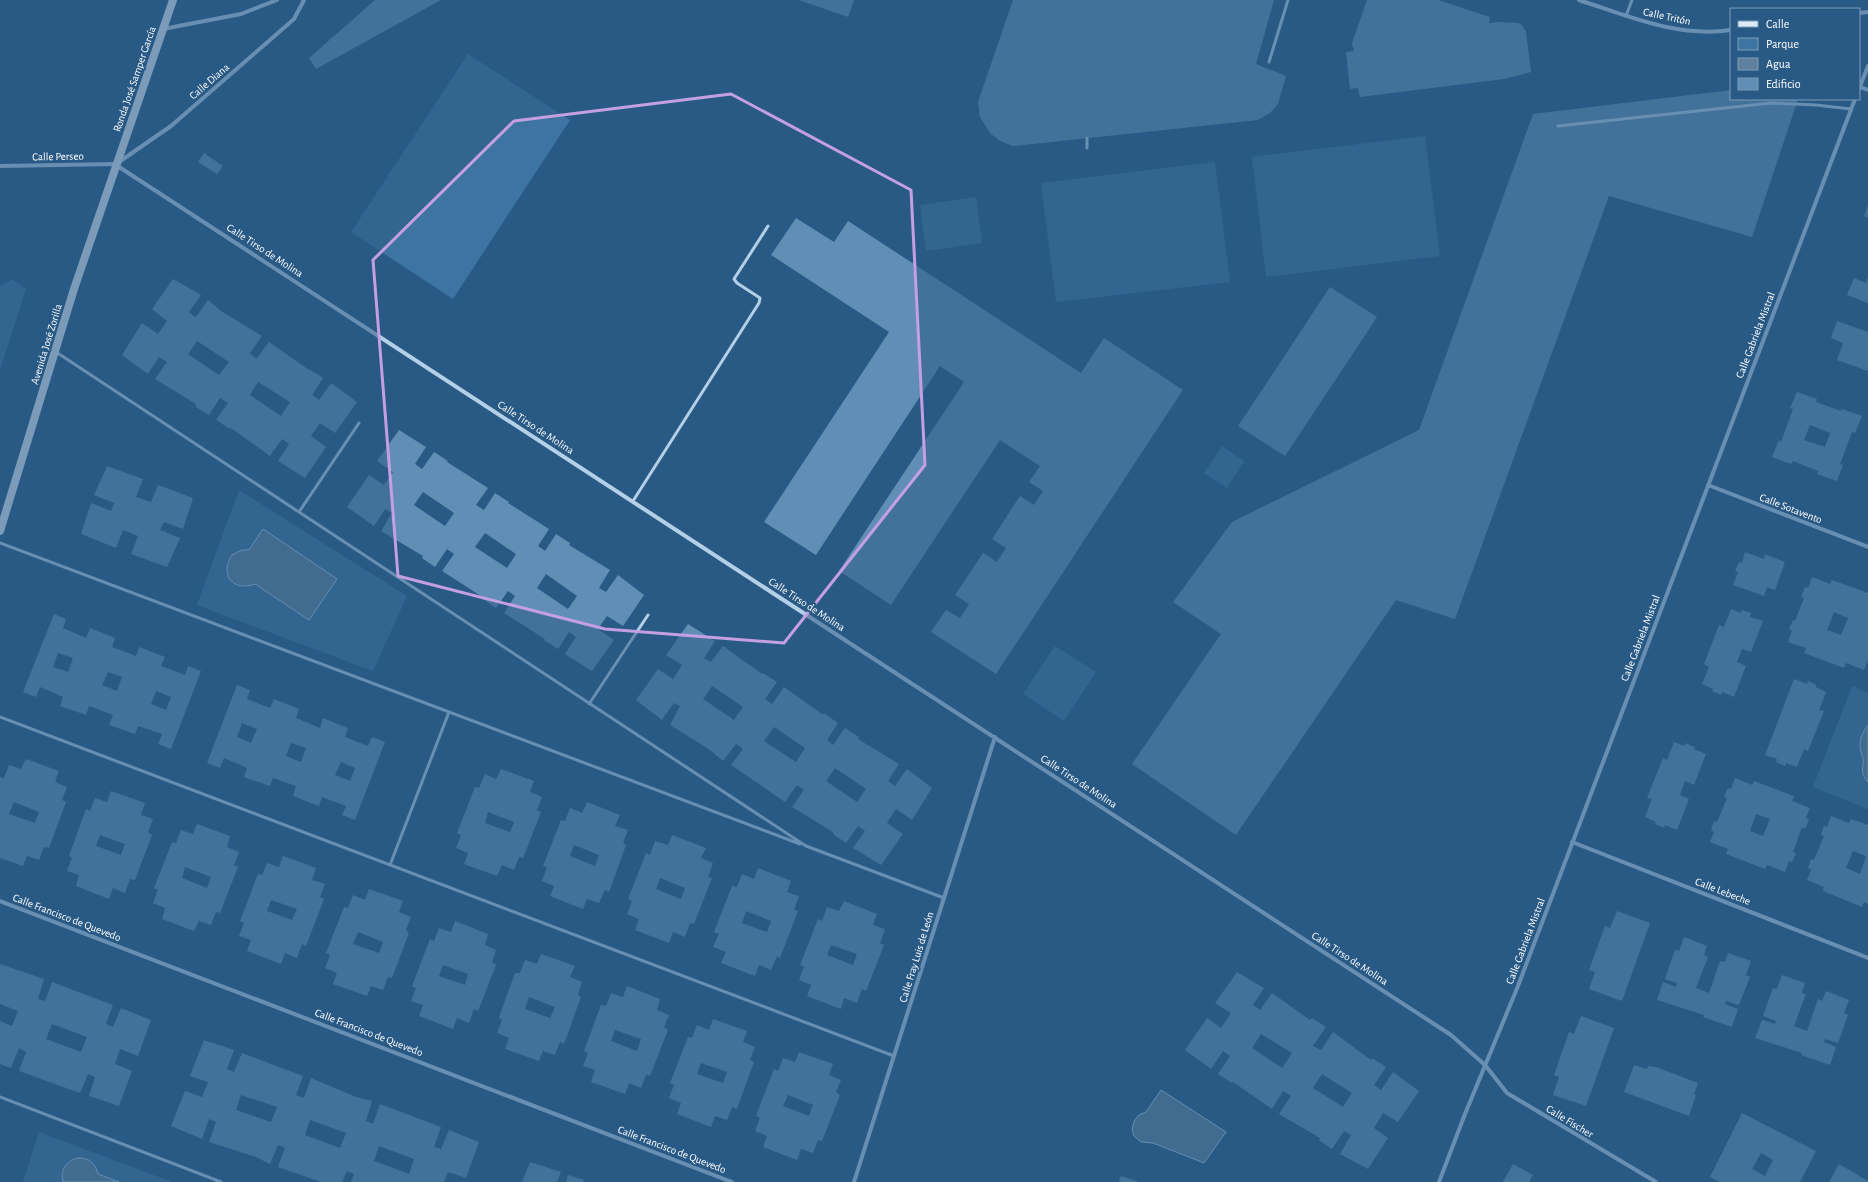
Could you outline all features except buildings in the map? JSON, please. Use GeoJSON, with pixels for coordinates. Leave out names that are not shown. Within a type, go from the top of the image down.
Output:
{"type":"FeatureCollection","features":[{"type":"Feature","properties":{"kind":"main road","name":"Ronda José Samper García"},"geometry":{"type":"LineString","coordinates":[[116,164],[173,0]]}},
{"type":"Feature","properties":{"kind":"main road","name":"Avenida José Zorilla"},"geometry":{"type":"LineString","coordinates":[[0,531],[54,351],[116,164]]}},
{"type":"Feature","properties":{"kind":"street"},"geometry":{"type":"LineString","coordinates":[[163,29],[241,14],[277,0]]}},
{"type":"Feature","properties":{"kind":"street","name":"Calle Diana"},"geometry":{"type":"LineString","coordinates":[[116,164],[171,126],[294,19],[304,0]]}},
{"type":"Feature","properties":{"kind":"street","name":"Calle Tritón"},"geometry":{"type":"LineString","coordinates":[[1579,0],[1668,28],[1687,31],[1730,30]]}},
{"type":"Feature","properties":{"kind":"street"},"geometry":{"type":"LineString","coordinates":[[1868,66],[1860,88],[1868,90]]}},
{"type":"Feature","properties":{"kind":"street","name":"Calle Gabriela Mistral"},"geometry":{"type":"LineString","coordinates":[[1439,1182],[1518,986],[1855,100]]}},
{"type":"Feature","properties":{"kind":"street","name":"Calle Perseo"},"geometry":{"type":"LineString","coordinates":[[0,166],[116,164]]}},
{"type":"Feature","properties":{"kind":"street","name":"Calle Tirso de Molina"},"geometry":{"type":"LineString","coordinates":[[116,164],[1451,1035],[1485,1065]]}},
{"type":"Feature","properties":{"kind":"street","name":"Calle Sotavento"},"geometry":{"type":"LineString","coordinates":[[1708,485],[1868,547]]}},
{"type":"Feature","properties":{"kind":"street","name":"Calle Fray Luis de León"},"geometry":{"type":"LineString","coordinates":[[854,1182],[995,737]]}},
{"type":"Feature","properties":{"kind":"street","name":"Calle Lebeche"},"geometry":{"type":"LineString","coordinates":[[1572,842],[1868,958]]}},
{"type":"Feature","properties":{"kind":"street","name":"Calle Francisco de Quevedo"},"geometry":{"type":"LineString","coordinates":[[0,901],[732,1182]]}},
{"type":"Feature","properties":{"kind":"street","name":"Calle Fischer"},"geometry":{"type":"LineString","coordinates":[[1485,1065],[1507,1094],[1656,1182]]}},
{"type":"Feature","properties":{"kind":"lane"},"geometry":{"type":"LineString","coordinates":[[1269,62],[1288,0]]}},
{"type":"Feature","properties":{"kind":"lane"},"geometry":{"type":"LineString","coordinates":[[1626,16],[1632,0]]}},
{"type":"Feature","properties":{"kind":"lane"},"geometry":{"type":"LineString","coordinates":[[1558,126],[1771,103],[1816,105],[1851,109]]}},
{"type":"Feature","properties":{"kind":"lane"},"geometry":{"type":"LineString","coordinates":[[1087,138],[1087,148]]}},
{"type":"Feature","properties":{"kind":"lane"},"geometry":{"type":"LineString","coordinates":[[633,501],[759,303],[760,298],[758,296],[737,283],[734,279],[768,226]]}},
{"type":"Feature","properties":{"kind":"lane"},"geometry":{"type":"LineString","coordinates":[[54,351],[806,846]]}},
{"type":"Feature","properties":{"kind":"lane"},"geometry":{"type":"LineString","coordinates":[[299,512],[359,423]]}},
{"type":"Feature","properties":{"kind":"lane"},"geometry":{"type":"LineString","coordinates":[[0,543],[944,898]]}},
{"type":"Feature","properties":{"kind":"lane"},"geometry":{"type":"LineString","coordinates":[[589,704],[648,615]]}},
{"type":"Feature","properties":{"kind":"lane"},"geometry":{"type":"LineString","coordinates":[[390,865],[449,712]]}},
{"type":"Feature","properties":{"kind":"lane"},"geometry":{"type":"LineString","coordinates":[[0,717],[894,1056]]}},
{"type":"Feature","properties":{"kind":"lane"},"geometry":{"type":"LineString","coordinates":[[0,1097],[221,1182]]}},
{"type":"Feature","properties":{"kind":"highlighted area"},"geometry":{"type":"Polygon","coordinates":[[[731,94],[911,190],[925,465],[784,643],[605,629],[398,576],[373,260],[514,121],[731,94]]]}},
{"type":"Feature","properties":{"kind":"green space"},"geometry":{"type":"Polygon","coordinates":[[[468,54],[570,120],[453,299],[351,232],[468,54]]]}},
{"type":"Feature","properties":{"kind":"green space"},"geometry":{"type":"Polygon","coordinates":[[[1425,136],[1440,256],[1266,277],[1252,157],[1425,136]]]}},
{"type":"Feature","properties":{"kind":"green space"},"geometry":{"type":"Polygon","coordinates":[[[1215,162],[1230,282],[1056,302],[1041,183],[1215,162]]]}},
{"type":"Feature","properties":{"kind":"green space"},"geometry":{"type":"Polygon","coordinates":[[[976,197],[982,243],[926,251],[920,205],[976,197]]]}},
{"type":"Feature","properties":{"kind":"green space"},"geometry":{"type":"Polygon","coordinates":[[[12,279],[26,289],[0,370],[0,286],[12,279]]]}},
{"type":"Feature","properties":{"kind":"green space"},"geometry":{"type":"Polygon","coordinates":[[[1222,446],[1244,461],[1227,488],[1204,473],[1222,446]]]}},
{"type":"Feature","properties":{"kind":"green space"},"geometry":{"type":"Polygon","coordinates":[[[239,490],[407,596],[373,671],[197,605],[239,490]]]}},
{"type":"Feature","properties":{"kind":"green space"},"geometry":{"type":"Polygon","coordinates":[[[1055,646],[1096,672],[1064,721],[1023,694],[1055,646]]]}},
{"type":"Feature","properties":{"kind":"green space"},"geometry":{"type":"Polygon","coordinates":[[[1852,686],[1868,693],[1868,809],[1813,787],[1852,686]]]}},
{"type":"Feature","properties":{"kind":"green space"},"geometry":{"type":"Polygon","coordinates":[[[39,1132],[172,1182],[23,1182],[39,1132]]]}},
{"type":"Feature","properties":{"kind":"water"},"geometry":{"type":"Polygon","coordinates":[[[263,529],[337,579],[309,620],[255,584],[240,586],[230,580],[227,569],[228,562],[232,555],[242,550],[249,550],[263,529]]]}},
{"type":"Feature","properties":{"kind":"water"},"geometry":{"type":"Polygon","coordinates":[[[1868,725],[1868,782],[1863,773],[1863,758],[1860,741],[1862,734],[1868,725]]]}},
{"type":"Feature","properties":{"kind":"water"},"geometry":{"type":"Polygon","coordinates":[[[1161,1090],[1226,1132],[1204,1163],[1153,1143],[1141,1142],[1134,1136],[1132,1129],[1134,1121],[1139,1115],[1146,1112],[1161,1090]]]}},
{"type":"Feature","properties":{"kind":"water"},"geometry":{"type":"Polygon","coordinates":[[[78,1158],[91,1162],[98,1174],[119,1182],[63,1182],[63,1170],[70,1161],[78,1158]]]}}]}
